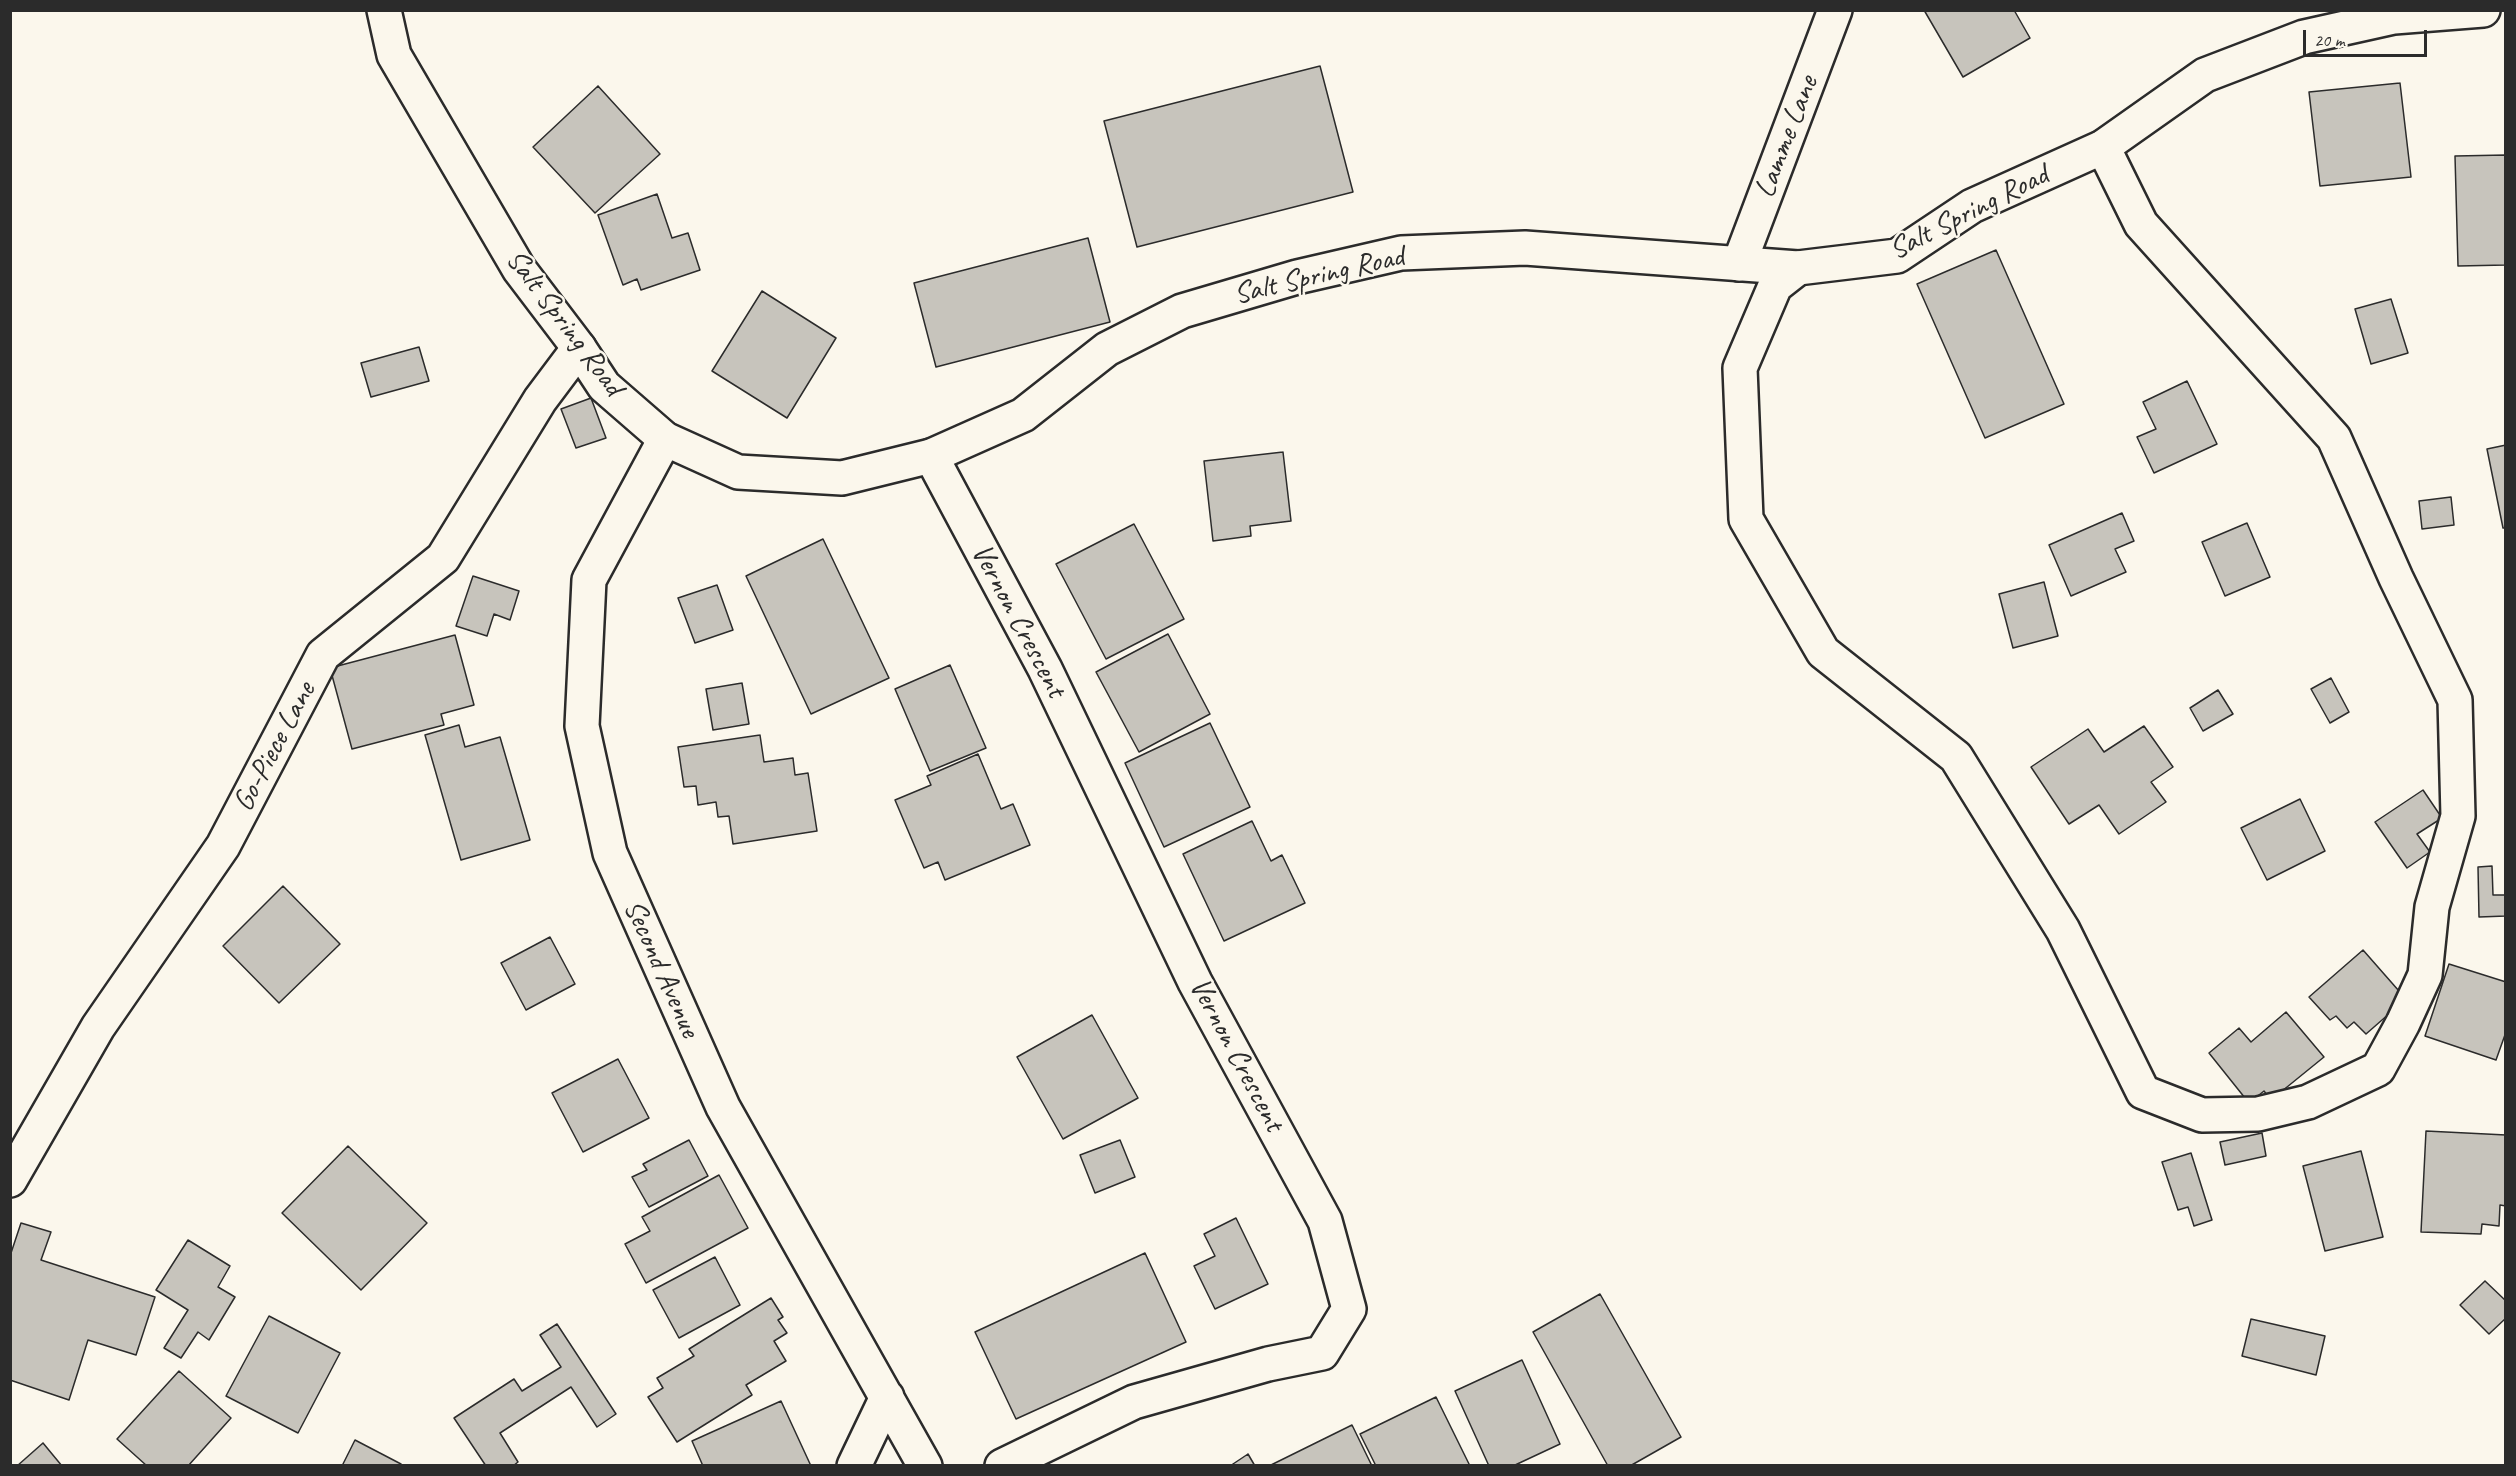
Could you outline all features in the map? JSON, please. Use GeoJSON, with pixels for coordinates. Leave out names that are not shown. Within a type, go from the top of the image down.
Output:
{"type":"FeatureCollection","features":[{"type":"Feature","properties":{"kind":"street","name":"Salt Spring Road"},"geometry":{"type":"LineString","coordinates":[[384,10],[394,55],[519,269],[579,348],[604,386],[665,439],[738,472],[842,478],[931,456],[1023,415],[1107,350],[1182,311],[1297,277],[1401,253],[1525,248],[1798,268],[1897,256],[1972,206],[2103,147],[2205,75],[2304,37],[2394,17],[2482,10]]}},
{"type":"Feature","properties":{"kind":"street","name":"Lamme Lane"},"geometry":{"type":"LineString","coordinates":[[1739,264],[1835,10]]}},
{"type":"Feature","properties":{"kind":"street"},"geometry":{"type":"LineString","coordinates":[[1798,268],[1774,286],[1740,369],[1746,519],[1823,652],[1956,757],[2063,930],[2143,1092],[2202,1115],[2258,1114],[2308,1102],[2378,1070],[2425,975],[2432,907],[2458,816],[2455,700],[2396,578],[2334,438],[2141,224],[2103,147]]}},
{"type":"Feature","properties":{"kind":"street","name":"Go-Piece Lane"},"geometry":{"type":"LineString","coordinates":[[10,1180],[98,1027],[223,846],[323,656],[443,558],[540,400],[579,348]]}},
{"type":"Feature","properties":{"kind":"street","name":"Second Avenue"},"geometry":{"type":"LineString","coordinates":[[665,439],[589,580],[582,726],[610,853],[723,1107],[925,1466]]}},
{"type":"Feature","properties":{"kind":"street","name":"Vernon Crescent"},"geometry":{"type":"LineString","coordinates":[[931,456],[1045,669],[1195,982],[1325,1221],[1349,1309],[1322,1353],[1268,1364],[1134,1402],[1002,1466]]}},
{"type":"Feature","properties":{"kind":"street"},"geometry":{"type":"LineString","coordinates":[[854,1466],[887,1397]]}},
{"type":"Feature","properties":{"kind":"building"},"geometry":{"type":"Polygon","coordinates":[[[1924,10],[2014,10],[2030,38],[1963,77],[1924,10]]]}},
{"type":"Feature","properties":{"kind":"building"},"geometry":{"type":"Polygon","coordinates":[[[1320,66],[1353,192],[1137,247],[1104,121],[1320,66]]]}},
{"type":"Feature","properties":{"kind":"building"},"geometry":{"type":"Polygon","coordinates":[[[2400,83],[2411,177],[2320,186],[2309,92],[2400,83]]]}},
{"type":"Feature","properties":{"kind":"building"},"geometry":{"type":"Polygon","coordinates":[[[598,86],[660,154],[595,213],[533,147],[598,86]]]}},
{"type":"Feature","properties":{"kind":"building"},"geometry":{"type":"Polygon","coordinates":[[[2506,155],[2506,265],[2458,266],[2455,156],[2506,155]]]}},
{"type":"Feature","properties":{"kind":"building"},"geometry":{"type":"Polygon","coordinates":[[[657,194],[672,238],[688,233],[700,270],[641,290],[637,279],[623,285],[598,215],[657,194]]]}},
{"type":"Feature","properties":{"kind":"building"},"geometry":{"type":"Polygon","coordinates":[[[1088,238],[1110,322],[936,367],[914,283],[1088,238]]]}},
{"type":"Feature","properties":{"kind":"building"},"geometry":{"type":"Polygon","coordinates":[[[1996,250],[2064,404],[1985,438],[1917,284],[1996,250]]]}},
{"type":"Feature","properties":{"kind":"building"},"geometry":{"type":"Polygon","coordinates":[[[762,291],[836,338],[787,418],[712,371],[762,291]]]}},
{"type":"Feature","properties":{"kind":"building"},"geometry":{"type":"Polygon","coordinates":[[[2391,299],[2408,353],[2371,364],[2355,309],[2391,299]]]}},
{"type":"Feature","properties":{"kind":"building"},"geometry":{"type":"Polygon","coordinates":[[[419,347],[429,381],[371,397],[361,363],[419,347]]]}},
{"type":"Feature","properties":{"kind":"building"},"geometry":{"type":"Polygon","coordinates":[[[2187,381],[2217,444],[2154,473],[2137,437],[2156,429],[2143,402],[2187,381]]]}},
{"type":"Feature","properties":{"kind":"building"},"geometry":{"type":"Polygon","coordinates":[[[591,398],[606,438],[576,448],[561,409],[591,398]]]}},
{"type":"Feature","properties":{"kind":"building"},"geometry":{"type":"Polygon","coordinates":[[[2506,445],[2506,528],[2503,528],[2487,449],[2506,445]]]}},
{"type":"Feature","properties":{"kind":"building"},"geometry":{"type":"Polygon","coordinates":[[[1283,452],[1291,521],[1250,526],[1251,536],[1213,541],[1204,461],[1283,452]]]}},
{"type":"Feature","properties":{"kind":"building"},"geometry":{"type":"Polygon","coordinates":[[[2451,497],[2454,525],[2422,529],[2419,501],[2451,497]]]}},
{"type":"Feature","properties":{"kind":"building"},"geometry":{"type":"Polygon","coordinates":[[[2122,513],[2134,541],[2115,549],[2126,572],[2071,596],[2049,545],[2122,513]]]}},
{"type":"Feature","properties":{"kind":"building"},"geometry":{"type":"Polygon","coordinates":[[[2247,523],[2270,577],[2225,596],[2202,542],[2247,523]]]}},
{"type":"Feature","properties":{"kind":"building"},"geometry":{"type":"Polygon","coordinates":[[[1134,524],[1184,619],[1106,659],[1056,564],[1134,524]]]}},
{"type":"Feature","properties":{"kind":"building"},"geometry":{"type":"Polygon","coordinates":[[[823,539],[889,678],[811,714],[746,576],[823,539]]]}},
{"type":"Feature","properties":{"kind":"building"},"geometry":{"type":"Polygon","coordinates":[[[473,576],[519,591],[510,620],[494,614],[487,636],[456,626],[473,576]]]}},
{"type":"Feature","properties":{"kind":"building"},"geometry":{"type":"Polygon","coordinates":[[[2044,582],[2058,636],[2013,648],[1999,594],[2044,582]]]}},
{"type":"Feature","properties":{"kind":"building"},"geometry":{"type":"Polygon","coordinates":[[[717,585],[733,630],[695,643],[678,598],[717,585]]]}},
{"type":"Feature","properties":{"kind":"building"},"geometry":{"type":"Polygon","coordinates":[[[1168,634],[1210,714],[1139,752],[1096,672],[1168,634]]]}},
{"type":"Feature","properties":{"kind":"building"},"geometry":{"type":"Polygon","coordinates":[[[455,635],[474,705],[441,714],[444,725],[352,749],[330,668],[455,635]]]}},
{"type":"Feature","properties":{"kind":"building"},"geometry":{"type":"Polygon","coordinates":[[[950,665],[986,748],[930,771],[895,689],[950,665]]]}},
{"type":"Feature","properties":{"kind":"building"},"geometry":{"type":"Polygon","coordinates":[[[2331,678],[2349,712],[2330,723],[2311,689],[2331,678]]]}},
{"type":"Feature","properties":{"kind":"building"},"geometry":{"type":"Polygon","coordinates":[[[742,683],[749,724],[713,730],[706,689],[742,683]]]}},
{"type":"Feature","properties":{"kind":"building"},"geometry":{"type":"Polygon","coordinates":[[[2218,690],[2233,714],[2203,731],[2190,708],[2218,690]]]}},
{"type":"Feature","properties":{"kind":"building"},"geometry":{"type":"Polygon","coordinates":[[[1210,723],[1250,807],[1164,847],[1125,763],[1210,723]]]}},
{"type":"Feature","properties":{"kind":"building"},"geometry":{"type":"Polygon","coordinates":[[[459,725],[465,747],[500,737],[530,840],[461,860],[425,735],[459,725]]]}},
{"type":"Feature","properties":{"kind":"building"},"geometry":{"type":"Polygon","coordinates":[[[2144,726],[2173,767],[2151,782],[2166,802],[2119,834],[2099,805],[2069,824],[2031,767],[2088,729],[2104,752],[2144,726]]]}},
{"type":"Feature","properties":{"kind":"building"},"geometry":{"type":"Polygon","coordinates":[[[760,735],[764,762],[793,758],[795,775],[808,773],[817,831],[733,844],[729,816],[718,817],[716,802],[698,805],[696,786],[684,787],[678,747],[760,735]]]}},
{"type":"Feature","properties":{"kind":"building"},"geometry":{"type":"Polygon","coordinates":[[[978,754],[1001,809],[1013,804],[1030,845],[945,880],[938,862],[924,868],[895,800],[931,785],[927,776],[978,754]]]}},
{"type":"Feature","properties":{"kind":"building"},"geometry":{"type":"Polygon","coordinates":[[[2423,790],[2442,818],[2417,834],[2430,852],[2407,868],[2375,822],[2423,790]]]}},
{"type":"Feature","properties":{"kind":"building"},"geometry":{"type":"Polygon","coordinates":[[[2300,799],[2325,851],[2267,880],[2241,828],[2300,799]]]}},
{"type":"Feature","properties":{"kind":"building"},"geometry":{"type":"Polygon","coordinates":[[[1252,821],[1271,861],[1282,855],[1305,903],[1224,941],[1183,854],[1252,821]]]}},
{"type":"Feature","properties":{"kind":"building"},"geometry":{"type":"Polygon","coordinates":[[[2492,866],[2493,895],[2506,895],[2506,916],[2479,917],[2478,867],[2492,866]]]}},
{"type":"Feature","properties":{"kind":"building"},"geometry":{"type":"Polygon","coordinates":[[[283,886],[340,944],[279,1003],[223,946],[283,886]]]}},
{"type":"Feature","properties":{"kind":"building"},"geometry":{"type":"Polygon","coordinates":[[[550,937],[575,984],[526,1010],[501,963],[550,937]]]}},
{"type":"Feature","properties":{"kind":"building"},"geometry":{"type":"Polygon","coordinates":[[[2363,950],[2406,999],[2366,1034],[2354,1022],[2347,1028],[2336,1016],[2330,1020],[2309,997],[2363,950]]]}},
{"type":"Feature","properties":{"kind":"building"},"geometry":{"type":"Polygon","coordinates":[[[2449,964],[2506,982],[2506,1032],[2496,1060],[2425,1036],[2449,964]]]}},
{"type":"Feature","properties":{"kind":"building"},"geometry":{"type":"Polygon","coordinates":[[[2286,1012],[2324,1057],[2271,1100],[2264,1091],[2249,1103],[2209,1053],[2239,1028],[2251,1042],[2286,1012]]]}},
{"type":"Feature","properties":{"kind":"building"},"geometry":{"type":"Polygon","coordinates":[[[1092,1015],[1138,1098],[1063,1139],[1017,1057],[1092,1015]]]}},
{"type":"Feature","properties":{"kind":"building"},"geometry":{"type":"Polygon","coordinates":[[[618,1059],[649,1118],[583,1152],[552,1093],[618,1059]]]}},
{"type":"Feature","properties":{"kind":"building"},"geometry":{"type":"Polygon","coordinates":[[[2426,1131],[2506,1135],[2506,1206],[2500,1205],[2499,1226],[2482,1224],[2481,1234],[2421,1232],[2426,1131]]]}},
{"type":"Feature","properties":{"kind":"building"},"geometry":{"type":"Polygon","coordinates":[[[2262,1133],[2266,1156],[2225,1165],[2220,1142],[2262,1133]]]}},
{"type":"Feature","properties":{"kind":"building"},"geometry":{"type":"Polygon","coordinates":[[[689,1140],[708,1176],[649,1207],[632,1177],[647,1170],[643,1164],[689,1140]]]}},
{"type":"Feature","properties":{"kind":"building"},"geometry":{"type":"Polygon","coordinates":[[[1120,1140],[1135,1177],[1095,1193],[1080,1155],[1120,1140]]]}},
{"type":"Feature","properties":{"kind":"building"},"geometry":{"type":"Polygon","coordinates":[[[348,1146],[427,1223],[361,1290],[282,1213],[348,1146]]]}},
{"type":"Feature","properties":{"kind":"building"},"geometry":{"type":"Polygon","coordinates":[[[2361,1151],[2383,1237],[2325,1251],[2303,1166],[2361,1151]]]}},
{"type":"Feature","properties":{"kind":"building"},"geometry":{"type":"Polygon","coordinates":[[[2191,1153],[2212,1220],[2194,1226],[2188,1207],[2178,1210],[2162,1162],[2191,1153]]]}},
{"type":"Feature","properties":{"kind":"building"},"geometry":{"type":"Polygon","coordinates":[[[719,1175],[748,1228],[646,1283],[625,1244],[650,1231],[642,1217],[719,1175]]]}},
{"type":"Feature","properties":{"kind":"building"},"geometry":{"type":"Polygon","coordinates":[[[1236,1218],[1268,1284],[1215,1309],[1194,1266],[1215,1256],[1204,1234],[1236,1218]]]}},
{"type":"Feature","properties":{"kind":"building"},"geometry":{"type":"Polygon","coordinates":[[[21,1223],[51,1232],[41,1260],[155,1297],[136,1355],[88,1340],[69,1400],[10,1380],[10,1256],[21,1223]]]}},
{"type":"Feature","properties":{"kind":"building"},"geometry":{"type":"Polygon","coordinates":[[[188,1240],[230,1266],[218,1287],[235,1297],[209,1340],[198,1332],[181,1358],[164,1348],[188,1310],[156,1290],[188,1240]]]}},
{"type":"Feature","properties":{"kind":"building"},"geometry":{"type":"Polygon","coordinates":[[[1145,1253],[1186,1342],[1016,1419],[975,1332],[1145,1253]]]}},
{"type":"Feature","properties":{"kind":"building"},"geometry":{"type":"Polygon","coordinates":[[[715,1257],[740,1305],[679,1338],[653,1290],[715,1257]]]}},
{"type":"Feature","properties":{"kind":"building"},"geometry":{"type":"Polygon","coordinates":[[[2485,1281],[2506,1301],[2506,1318],[2489,1334],[2460,1305],[2485,1281]]]}},
{"type":"Feature","properties":{"kind":"building"},"geometry":{"type":"Polygon","coordinates":[[[1600,1294],[1681,1437],[1630,1466],[1608,1466],[1533,1332],[1600,1294]]]}},
{"type":"Feature","properties":{"kind":"building"},"geometry":{"type":"Polygon","coordinates":[[[771,1298],[783,1317],[778,1320],[787,1333],[774,1341],[786,1361],[746,1385],[752,1395],[677,1442],[648,1397],[663,1388],[657,1378],[694,1356],[689,1349],[771,1298]]]}},
{"type":"Feature","properties":{"kind":"building"},"geometry":{"type":"Polygon","coordinates":[[[269,1316],[340,1353],[298,1433],[226,1396],[269,1316]]]}},
{"type":"Feature","properties":{"kind":"building"},"geometry":{"type":"Polygon","coordinates":[[[2251,1319],[2325,1336],[2316,1375],[2242,1356],[2251,1319]]]}},
{"type":"Feature","properties":{"kind":"building"},"geometry":{"type":"Polygon","coordinates":[[[557,1324],[616,1414],[597,1427],[571,1387],[500,1433],[518,1462],[513,1466],[486,1466],[454,1418],[514,1379],[522,1391],[561,1367],[540,1335],[557,1324]]]}},
{"type":"Feature","properties":{"kind":"building"},"geometry":{"type":"Polygon","coordinates":[[[1522,1360],[1560,1444],[1513,1466],[1489,1466],[1455,1391],[1522,1360]]]}},
{"type":"Feature","properties":{"kind":"building"},"geometry":{"type":"Polygon","coordinates":[[[179,1371],[231,1418],[188,1466],[147,1466],[117,1439],[179,1371]]]}},
{"type":"Feature","properties":{"kind":"building"},"geometry":{"type":"Polygon","coordinates":[[[1436,1397],[1470,1466],[1376,1466],[1360,1434],[1436,1397]]]}},
{"type":"Feature","properties":{"kind":"building"},"geometry":{"type":"Polygon","coordinates":[[[781,1401],[811,1466],[703,1466],[692,1441],[781,1401]]]}},
{"type":"Feature","properties":{"kind":"building"},"geometry":{"type":"Polygon","coordinates":[[[1352,1425],[1372,1466],[1271,1465],[1352,1425]]]}},
{"type":"Feature","properties":{"kind":"building"},"geometry":{"type":"Polygon","coordinates":[[[355,1440],[401,1464],[401,1466],[342,1466],[355,1440]]]}},
{"type":"Feature","properties":{"kind":"building"},"geometry":{"type":"Polygon","coordinates":[[[43,1443],[62,1466],[17,1466],[43,1443]]]}},
{"type":"Feature","properties":{"kind":"building"},"geometry":{"type":"Polygon","coordinates":[[[1248,1454],[1255,1466],[1230,1466],[1248,1454]]]}}]}
